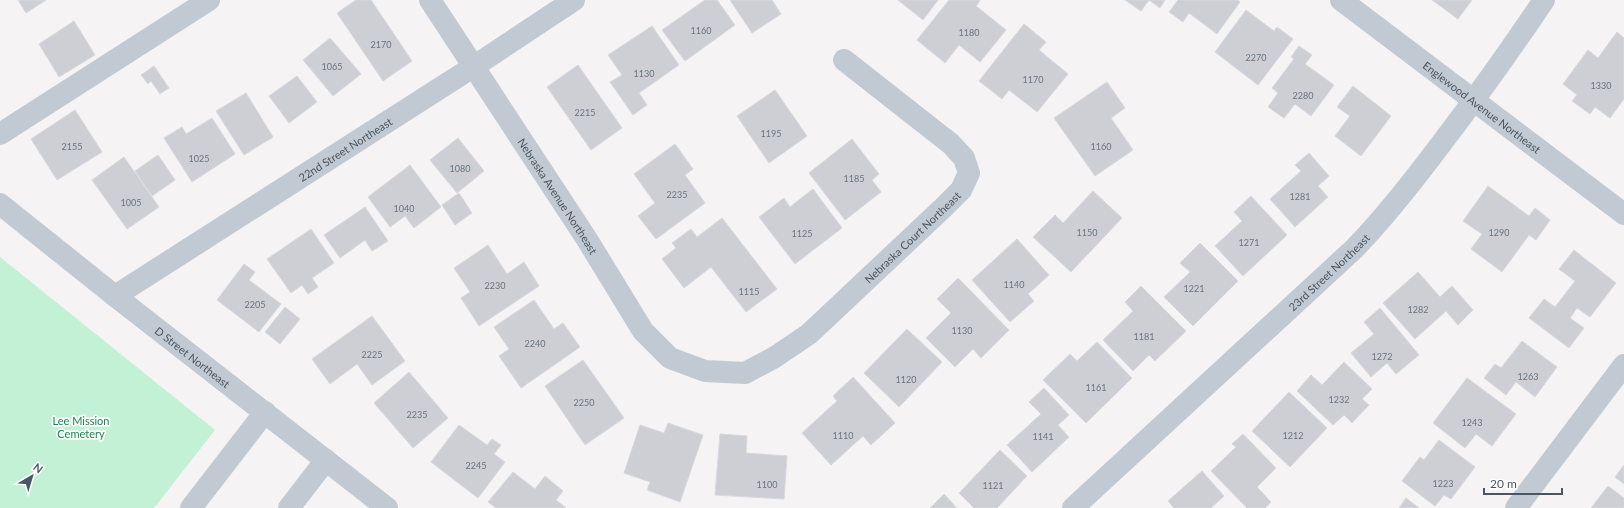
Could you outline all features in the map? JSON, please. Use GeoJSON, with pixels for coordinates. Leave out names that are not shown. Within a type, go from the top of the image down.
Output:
{"type":"FeatureCollection","features":[{"type":"Feature","properties":{"kind":"street"},"geometry":{"type":"LineString","coordinates":[[0,134],[210,0]]}},
{"type":"Feature","properties":{"kind":"street","name":"Nebraska Avenue Northeast"},"geometry":{"type":"LineString","coordinates":[[430,0],[588,241],[643,331],[670,358],[705,371]]}},
{"type":"Feature","properties":{"kind":"street","name":"22nd Street Northeast"},"geometry":{"type":"LineString","coordinates":[[115,296],[473,67],[574,0]]}},
{"type":"Feature","properties":{"kind":"street","name":"Englewood Avenue Northeast"},"geometry":{"type":"LineString","coordinates":[[1341,0],[1624,214]]}},
{"type":"Feature","properties":{"kind":"street","name":"23rd Street Northeast"},"geometry":{"type":"LineString","coordinates":[[1073,508],[1354,249],[1376,226],[1407,190],[1474,101],[1544,0]]}},
{"type":"Feature","properties":{"kind":"street","name":"Nebraska Court Northeast"},"geometry":{"type":"LineString","coordinates":[[705,371],[745,374],[775,358],[809,334],[961,190],[969,173],[964,158],[951,144],[844,60]]}},
{"type":"Feature","properties":{"kind":"street","name":"D Street Northeast"},"geometry":{"type":"LineString","coordinates":[[0,204],[115,296],[387,508]]}},
{"type":"Feature","properties":{"kind":"street"},"geometry":{"type":"LineString","coordinates":[[1516,508],[1624,365]]}},
{"type":"Feature","properties":{"kind":"street"},"geometry":{"type":"LineString","coordinates":[[191,508],[265,412]]}},
{"type":"Feature","properties":{"kind":"street"},"geometry":{"type":"LineString","coordinates":[[289,508],[326,460]]}},
{"type":"Feature","properties":{"kind":"green space","name":"Lee Mission Cemetery"},"geometry":{"type":"Polygon","coordinates":[[[0,257],[215,430],[154,508],[0,508],[0,257]]]}},
{"type":"Feature","properties":{"kind":"building"},"geometry":{"type":"Polygon","coordinates":[[[18,0],[46,0],[26,13],[18,0]]]}},
{"type":"Feature","properties":{"kind":"building"},"geometry":{"type":"Polygon","coordinates":[[[356,0],[371,0],[412,61],[383,81],[337,13],[356,0]]]}},
{"type":"Feature","properties":{"kind":"building"},"geometry":{"type":"Polygon","coordinates":[[[705,0],[717,0],[735,25],[685,61],[662,30],[705,0]]]}},
{"type":"Feature","properties":{"kind":"building"},"geometry":{"type":"Polygon","coordinates":[[[730,0],[772,0],[781,14],[752,33],[730,0]]]}},
{"type":"Feature","properties":{"kind":"building"},"geometry":{"type":"Polygon","coordinates":[[[898,0],[938,0],[923,20],[898,0]]]}},
{"type":"Feature","properties":{"kind":"building"},"geometry":{"type":"Polygon","coordinates":[[[949,0],[979,0],[980,1],[976,6],[1006,30],[980,62],[959,45],[945,63],[917,40],[949,0]]]}},
{"type":"Feature","properties":{"kind":"building"},"geometry":{"type":"Polygon","coordinates":[[[1125,0],[1149,0],[1141,11],[1125,0]]]}},
{"type":"Feature","properties":{"kind":"building"},"geometry":{"type":"Polygon","coordinates":[[[1149,0],[1165,0],[1160,8],[1149,0]]]}},
{"type":"Feature","properties":{"kind":"building"},"geometry":{"type":"Polygon","coordinates":[[[1178,0],[1238,0],[1240,2],[1217,34],[1189,13],[1183,22],[1169,12],[1178,0]]]}},
{"type":"Feature","properties":{"kind":"building"},"geometry":{"type":"Polygon","coordinates":[[[1432,0],[1472,0],[1458,19],[1432,0]]]}},
{"type":"Feature","properties":{"kind":"building"},"geometry":{"type":"Polygon","coordinates":[[[1246,10],[1274,31],[1277,27],[1293,39],[1258,85],[1215,52],[1246,10]]]}},
{"type":"Feature","properties":{"kind":"building"},"geometry":{"type":"Polygon","coordinates":[[[74,21],[95,55],[59,77],[39,44],[74,21]]]}},
{"type":"Feature","properties":{"kind":"building"},"geometry":{"type":"Polygon","coordinates":[[[1024,24],[1046,42],[1039,50],[1068,74],[1037,112],[1009,90],[1002,99],[979,81],[1024,24]]]}},
{"type":"Feature","properties":{"kind":"building"},"geometry":{"type":"Polygon","coordinates":[[[652,26],[679,65],[639,93],[647,105],[633,115],[610,82],[622,75],[608,55],[652,26]]]}},
{"type":"Feature","properties":{"kind":"building"},"geometry":{"type":"Polygon","coordinates":[[[1617,32],[1624,38],[1624,99],[1610,118],[1595,107],[1590,114],[1572,101],[1577,95],[1563,84],[1588,50],[1598,58],[1617,32]]]}},
{"type":"Feature","properties":{"kind":"building"},"geometry":{"type":"Polygon","coordinates":[[[330,38],[361,74],[333,96],[303,60],[330,38]]]}},
{"type":"Feature","properties":{"kind":"building"},"geometry":{"type":"Polygon","coordinates":[[[1299,46],[1312,55],[1305,64],[1334,85],[1311,116],[1295,104],[1284,118],[1268,107],[1278,93],[1272,88],[1294,59],[1291,57],[1299,46]]]}},
{"type":"Feature","properties":{"kind":"building"},"geometry":{"type":"Polygon","coordinates":[[[578,65],[622,128],[591,150],[547,87],[578,65]]]}},
{"type":"Feature","properties":{"kind":"building"},"geometry":{"type":"Polygon","coordinates":[[[154,66],[169,88],[160,94],[151,81],[148,84],[141,75],[154,66]]]}},
{"type":"Feature","properties":{"kind":"building"},"geometry":{"type":"Polygon","coordinates":[[[297,76],[317,102],[289,123],[269,96],[297,76]]]}},
{"type":"Feature","properties":{"kind":"building"},"geometry":{"type":"Polygon","coordinates":[[[1107,82],[1125,108],[1111,118],[1133,150],[1095,176],[1054,118],[1107,82]]]}},
{"type":"Feature","properties":{"kind":"building"},"geometry":{"type":"Polygon","coordinates":[[[1353,86],[1391,116],[1361,156],[1335,136],[1350,116],[1337,107],[1353,86]]]}},
{"type":"Feature","properties":{"kind":"building"},"geometry":{"type":"Polygon","coordinates":[[[775,90],[807,136],[769,163],[737,116],[775,90]]]}},
{"type":"Feature","properties":{"kind":"building"},"geometry":{"type":"Polygon","coordinates":[[[246,93],[273,137],[244,155],[216,111],[246,93]]]}},
{"type":"Feature","properties":{"kind":"building"},"geometry":{"type":"Polygon","coordinates":[[[75,110],[102,152],[57,180],[31,139],[75,110]]]}},
{"type":"Feature","properties":{"kind":"building"},"geometry":{"type":"Polygon","coordinates":[[[212,118],[235,154],[192,182],[164,138],[182,127],[186,134],[212,118]]]}},
{"type":"Feature","properties":{"kind":"building"},"geometry":{"type":"Polygon","coordinates":[[[458,138],[484,171],[457,193],[430,160],[458,138]]]}},
{"type":"Feature","properties":{"kind":"building"},"geometry":{"type":"Polygon","coordinates":[[[852,139],[879,174],[872,180],[881,192],[845,220],[809,173],[852,139]]]}},
{"type":"Feature","properties":{"kind":"building"},"geometry":{"type":"Polygon","coordinates":[[[675,144],[693,169],[685,175],[705,203],[656,239],[638,216],[655,203],[634,174],[675,144]]]}},
{"type":"Feature","properties":{"kind":"building"},"geometry":{"type":"Polygon","coordinates":[[[1309,153],[1329,176],[1318,186],[1328,197],[1295,227],[1270,199],[1301,171],[1295,165],[1309,153]]]}},
{"type":"Feature","properties":{"kind":"building"},"geometry":{"type":"Polygon","coordinates":[[[158,155],[175,180],[152,196],[135,171],[158,155]]]}},
{"type":"Feature","properties":{"kind":"building"},"geometry":{"type":"Polygon","coordinates":[[[124,157],[159,207],[127,229],[92,180],[124,157]]]}},
{"type":"Feature","properties":{"kind":"building"},"geometry":{"type":"Polygon","coordinates":[[[410,165],[441,207],[414,228],[405,216],[390,227],[368,197],[410,165]]]}},
{"type":"Feature","properties":{"kind":"building"},"geometry":{"type":"Polygon","coordinates":[[[1488,186],[1529,216],[1535,208],[1550,220],[1536,240],[1529,235],[1502,272],[1471,249],[1482,234],[1463,221],[1488,186]]]}},
{"type":"Feature","properties":{"kind":"building"},"geometry":{"type":"Polygon","coordinates":[[[813,189],[842,228],[795,264],[759,217],[784,198],[790,207],[813,189]]]}},
{"type":"Feature","properties":{"kind":"building"},"geometry":{"type":"Polygon","coordinates":[[[1093,191],[1122,218],[1071,272],[1033,237],[1055,215],[1063,223],[1093,191]]]}},
{"type":"Feature","properties":{"kind":"building"},"geometry":{"type":"Polygon","coordinates":[[[459,193],[472,213],[455,225],[442,205],[459,193]]]}},
{"type":"Feature","properties":{"kind":"building"},"geometry":{"type":"Polygon","coordinates":[[[1251,196],[1287,235],[1243,276],[1215,246],[1242,221],[1234,212],[1251,196]]]}},
{"type":"Feature","properties":{"kind":"building"},"geometry":{"type":"Polygon","coordinates":[[[365,207],[388,241],[372,251],[365,240],[340,258],[324,235],[365,207]]]}},
{"type":"Feature","properties":{"kind":"building"},"geometry":{"type":"Polygon","coordinates":[[[722,218],[777,289],[746,312],[711,267],[684,288],[662,259],[676,248],[672,243],[691,229],[697,237],[722,218]]]}},
{"type":"Feature","properties":{"kind":"building"},"geometry":{"type":"Polygon","coordinates":[[[311,229],[334,263],[312,278],[318,287],[308,294],[302,285],[291,293],[267,259],[311,229]]]}},
{"type":"Feature","properties":{"kind":"building"},"geometry":{"type":"Polygon","coordinates":[[[1017,239],[1049,275],[1028,294],[1034,301],[1010,322],[972,280],[1017,239]]]}},
{"type":"Feature","properties":{"kind":"building"},"geometry":{"type":"Polygon","coordinates":[[[1200,243],[1238,281],[1193,326],[1164,297],[1190,272],[1180,263],[1200,243]]]}},
{"type":"Feature","properties":{"kind":"building"},"geometry":{"type":"Polygon","coordinates":[[[488,245],[507,274],[524,262],[539,286],[479,326],[461,298],[470,292],[454,268],[488,245]]]}},
{"type":"Feature","properties":{"kind":"building"},"geometry":{"type":"Polygon","coordinates":[[[1574,250],[1616,283],[1590,317],[1577,308],[1570,318],[1584,328],[1569,348],[1529,318],[1544,299],[1555,307],[1575,281],[1559,269],[1574,250]]]}},
{"type":"Feature","properties":{"kind":"building"},"geometry":{"type":"Polygon","coordinates":[[[244,264],[255,272],[249,280],[281,304],[259,332],[217,300],[244,264]]]}},
{"type":"Feature","properties":{"kind":"building"},"geometry":{"type":"Polygon","coordinates":[[[1418,272],[1440,297],[1452,286],[1473,310],[1458,325],[1446,311],[1415,339],[1383,303],[1418,272]]]}},
{"type":"Feature","properties":{"kind":"building"},"geometry":{"type":"Polygon","coordinates":[[[958,278],[1009,330],[981,358],[973,349],[955,367],[926,338],[951,313],[937,299],[958,278]]]}},
{"type":"Feature","properties":{"kind":"building"},"geometry":{"type":"Polygon","coordinates":[[[1141,286],[1186,331],[1155,361],[1149,355],[1133,371],[1103,340],[1133,311],[1125,302],[1141,286]]]}},
{"type":"Feature","properties":{"kind":"building"},"geometry":{"type":"Polygon","coordinates":[[[534,300],[554,329],[563,323],[580,347],[521,388],[499,356],[509,349],[494,327],[534,300]]]}},
{"type":"Feature","properties":{"kind":"building"},"geometry":{"type":"Polygon","coordinates":[[[285,307],[300,319],[280,344],[265,332],[285,307]]]}},
{"type":"Feature","properties":{"kind":"building"},"geometry":{"type":"Polygon","coordinates":[[[1380,308],[1419,355],[1396,374],[1387,363],[1371,377],[1351,353],[1374,334],[1364,322],[1380,308]]]}},
{"type":"Feature","properties":{"kind":"building"},"geometry":{"type":"Polygon","coordinates":[[[372,316],[405,361],[372,385],[357,364],[330,384],[312,359],[372,316]]]}},
{"type":"Feature","properties":{"kind":"building"},"geometry":{"type":"Polygon","coordinates":[[[907,329],[942,362],[899,407],[864,373],[907,329]]]}},
{"type":"Feature","properties":{"kind":"building"},"geometry":{"type":"Polygon","coordinates":[[[1522,341],[1557,367],[1535,397],[1516,382],[1506,395],[1484,378],[1495,364],[1501,368],[1522,341]]]}},
{"type":"Feature","properties":{"kind":"building"},"geometry":{"type":"Polygon","coordinates":[[[1097,342],[1132,378],[1086,423],[1043,380],[1070,354],[1077,361],[1097,342]]]}},
{"type":"Feature","properties":{"kind":"building"},"geometry":{"type":"Polygon","coordinates":[[[583,360],[624,418],[585,445],[545,386],[583,360]]]}},
{"type":"Feature","properties":{"kind":"building"},"geometry":{"type":"Polygon","coordinates":[[[1344,362],[1372,389],[1362,399],[1369,405],[1352,423],[1344,415],[1333,425],[1297,391],[1311,375],[1322,385],[1344,362]]]}},
{"type":"Feature","properties":{"kind":"building"},"geometry":{"type":"Polygon","coordinates":[[[409,372],[448,418],[413,448],[374,403],[409,372]]]}},
{"type":"Feature","properties":{"kind":"building"},"geometry":{"type":"Polygon","coordinates":[[[853,377],[895,423],[871,445],[863,436],[831,465],[802,433],[837,401],[833,396],[853,377]]]}},
{"type":"Feature","properties":{"kind":"building"},"geometry":{"type":"Polygon","coordinates":[[[1467,378],[1516,414],[1492,446],[1476,434],[1465,448],[1433,423],[1467,378]]]}},
{"type":"Feature","properties":{"kind":"building"},"geometry":{"type":"Polygon","coordinates":[[[1044,388],[1069,415],[1058,425],[1069,437],[1032,472],[1007,445],[1041,414],[1029,402],[1044,388]]]}},
{"type":"Feature","properties":{"kind":"building"},"geometry":{"type":"Polygon","coordinates":[[[1289,392],[1327,428],[1290,467],[1252,431],[1289,392]]]}},
{"type":"Feature","properties":{"kind":"building"},"geometry":{"type":"Polygon","coordinates":[[[668,423],[703,435],[680,502],[647,490],[650,482],[624,473],[640,425],[664,433],[668,423]]]}},
{"type":"Feature","properties":{"kind":"building"},"geometry":{"type":"Polygon","coordinates":[[[459,425],[487,445],[492,439],[501,445],[494,454],[505,462],[478,498],[431,462],[459,425]]]}},
{"type":"Feature","properties":{"kind":"building"},"geometry":{"type":"Polygon","coordinates":[[[720,434],[747,436],[746,453],[787,456],[784,499],[715,495],[720,434]]]}},
{"type":"Feature","properties":{"kind":"building"},"geometry":{"type":"Polygon","coordinates":[[[1243,434],[1276,468],[1257,487],[1271,502],[1265,508],[1247,508],[1211,471],[1236,447],[1232,444],[1243,434]]]}},
{"type":"Feature","properties":{"kind":"building"},"geometry":{"type":"Polygon","coordinates":[[[1439,440],[1475,467],[1451,499],[1444,495],[1435,506],[1402,481],[1420,457],[1424,460],[1439,440]]]}},
{"type":"Feature","properties":{"kind":"building"},"geometry":{"type":"Polygon","coordinates":[[[1000,450],[1027,476],[997,508],[974,508],[959,493],[1000,450]]]}},
{"type":"Feature","properties":{"kind":"building"},"geometry":{"type":"Polygon","coordinates":[[[1624,465],[1624,484],[1615,477],[1624,465]]]}},
{"type":"Feature","properties":{"kind":"building"},"geometry":{"type":"Polygon","coordinates":[[[1202,471],[1224,496],[1211,508],[1174,508],[1168,501],[1202,471]]]}},
{"type":"Feature","properties":{"kind":"building"},"geometry":{"type":"Polygon","coordinates":[[[513,472],[535,489],[545,476],[563,491],[556,500],[566,508],[496,508],[488,502],[513,472]]]}},
{"type":"Feature","properties":{"kind":"building"},"geometry":{"type":"Polygon","coordinates":[[[1608,486],[1624,498],[1624,508],[1591,508],[1608,486]]]}},
{"type":"Feature","properties":{"kind":"building"},"geometry":{"type":"Polygon","coordinates":[[[944,494],[957,508],[930,508],[944,494]]]}},
{"type":"Feature","properties":{"kind":"building"},"geometry":{"type":"Polygon","coordinates":[[[1406,498],[1419,508],[1399,508],[1406,498]]]}}]}
